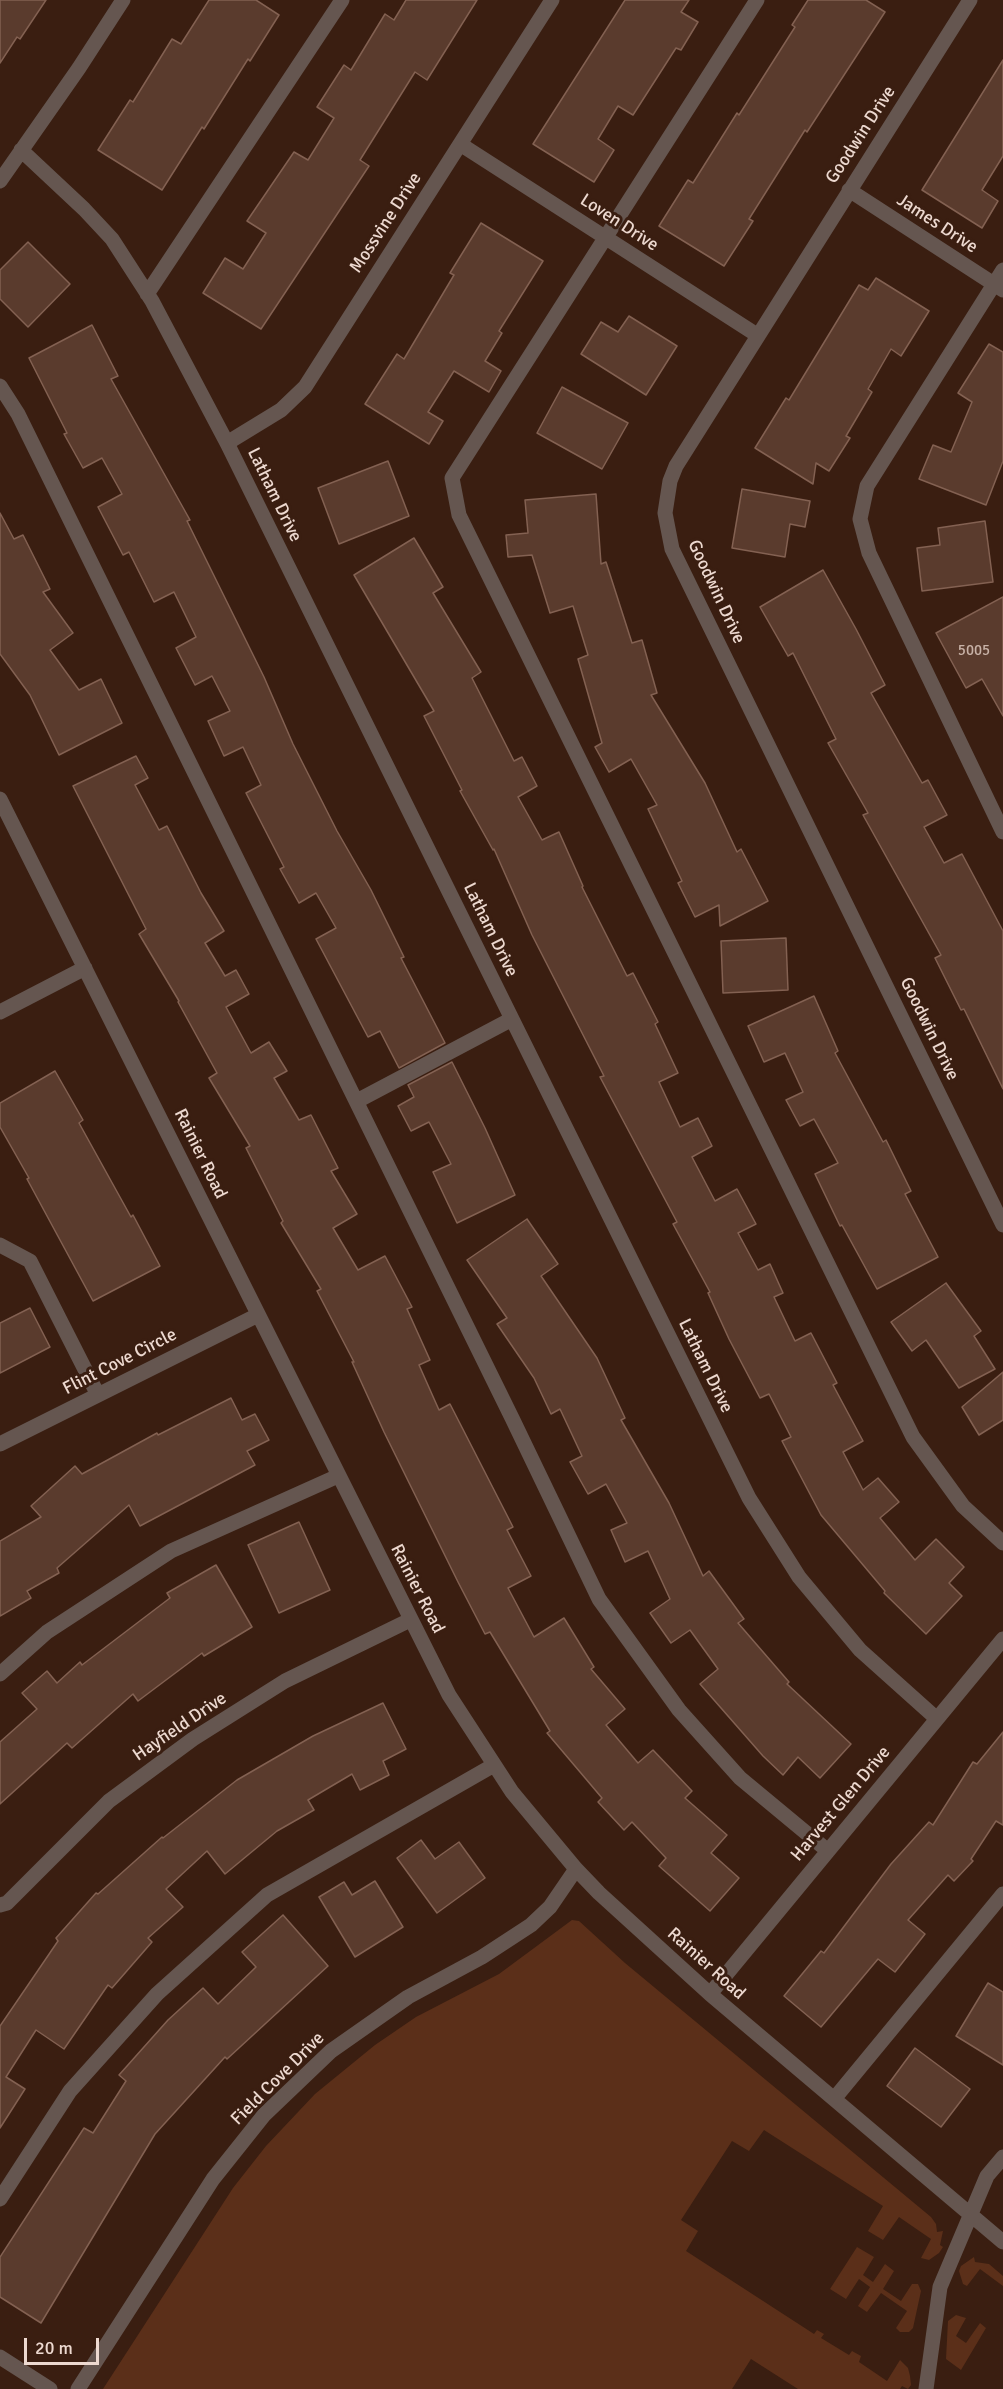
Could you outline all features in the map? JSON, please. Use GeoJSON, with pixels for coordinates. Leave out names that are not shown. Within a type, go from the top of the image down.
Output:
{"type":"FeatureCollection","features":[{"type":"Feature","properties":{"kind":"street"},"geometry":{"type":"LineString","coordinates":[[0,181],[79,68],[123,0]]}},
{"type":"Feature","properties":{"kind":"street"},"geometry":{"type":"LineString","coordinates":[[147,294],[342,0]]}},
{"type":"Feature","properties":{"kind":"street","name":"Mossvine Drive"},"geometry":{"type":"LineString","coordinates":[[227,443],[281,410],[305,387],[552,0]]}},
{"type":"Feature","properties":{"kind":"street"},"geometry":{"type":"LineString","coordinates":[[757,0],[452,478],[459,515],[913,1437],[963,1506],[1003,1543]]}},
{"type":"Feature","properties":{"kind":"street","name":"Goodwin Drive"},"geometry":{"type":"LineString","coordinates":[[970,0],[676,466],[670,481],[665,513],[672,549],[1003,1225]]}},
{"type":"Feature","properties":{"kind":"street","name":"Loven Drive"},"geometry":{"type":"LineString","coordinates":[[460,144],[757,335]]}},
{"type":"Feature","properties":{"kind":"street","name":"Latham Drive"},"geometry":{"type":"LineString","coordinates":[[21,150],[84,209],[112,239],[147,294],[227,443],[749,1498],[799,1577],[860,1650],[938,1719]]}},
{"type":"Feature","properties":{"kind":"street","name":"James Drive"},"geometry":{"type":"LineString","coordinates":[[849,190],[999,287]]}},
{"type":"Feature","properties":{"kind":"street"},"geometry":{"type":"LineString","coordinates":[[1003,270],[999,287],[867,486],[860,519],[869,553],[1003,831]]}},
{"type":"Feature","properties":{"kind":"street"},"geometry":{"type":"LineString","coordinates":[[0,386],[24,425],[599,1599],[679,1710],[740,1778],[828,1851]]}},
{"type":"Feature","properties":{"kind":"street","name":"Rainier Road"},"geometry":{"type":"LineString","coordinates":[[0,800],[410,1620],[449,1695],[512,1792],[599,1893],[710,1994],[1003,2242]]}},
{"type":"Feature","properties":{"kind":"street"},"geometry":{"type":"LineString","coordinates":[[0,1011],[85,968]]}},
{"type":"Feature","properties":{"kind":"street"},"geometry":{"type":"LineString","coordinates":[[357,1101],[512,1019]]}},
{"type":"Feature","properties":{"kind":"street"},"geometry":{"type":"LineString","coordinates":[[0,1245],[30,1261],[98,1395]]}},
{"type":"Feature","properties":{"kind":"street","name":"Flint Cove Circle"},"geometry":{"type":"LineString","coordinates":[[0,1444],[258,1315]]}},
{"type":"Feature","properties":{"kind":"street"},"geometry":{"type":"LineString","coordinates":[[0,1674],[47,1632],[171,1551],[338,1476]]}},
{"type":"Feature","properties":{"kind":"street","name":"Hayfield Drive"},"geometry":{"type":"LineString","coordinates":[[0,1905],[7,1903],[109,1801],[193,1740],[285,1681],[410,1620]]}},
{"type":"Feature","properties":{"kind":"street","name":"Harvest Glen Drive"},"geometry":{"type":"LineString","coordinates":[[710,1994],[1003,1639]]}},
{"type":"Feature","properties":{"kind":"street"},"geometry":{"type":"LineString","coordinates":[[0,2199],[70,2091],[157,1994],[267,1895],[494,1765]]}},
{"type":"Feature","properties":{"kind":"street","name":"Field Cove Drive"},"geometry":{"type":"LineString","coordinates":[[78,2389],[213,2179],[264,2115],[331,2051],[408,1997],[483,1957],[531,1925],[550,1907],[576,1869]]}},
{"type":"Feature","properties":{"kind":"street"},"geometry":{"type":"LineString","coordinates":[[834,2099],[1003,1894]]}},
{"type":"Feature","properties":{"kind":"street"},"geometry":{"type":"LineString","coordinates":[[926,2389],[940,2287],[987,2176],[1003,2157]]}},
{"type":"Feature","properties":{"kind":"street"},"geometry":{"type":"LineString","coordinates":[[0,2357],[50,2389]]}},
{"type":"Feature","properties":{"kind":"shaded area"},"geometry":{"type":"Polygon","coordinates":[[[572,1920],[579,1921],[625,1963],[931,2217],[936,2224],[937,2232],[943,2231],[940,2245],[943,2247],[929,2260],[921,2258],[931,2239],[899,2217],[883,2240],[868,2231],[883,2206],[764,2130],[749,2151],[732,2141],[681,2220],[698,2231],[686,2251],[814,2334],[817,2330],[824,2334],[821,2338],[849,2355],[852,2351],[861,2356],[859,2362],[887,2381],[900,2360],[908,2368],[911,2385],[908,2389],[902,2386],[900,2389],[798,2389],[751,2359],[732,2389],[103,2389],[233,2188],[266,2146],[315,2094],[375,2045],[416,2017],[499,1974],[572,1920]]]}},
{"type":"Feature","properties":{"kind":"shaded area"},"geometry":{"type":"Polygon","coordinates":[[[857,2247],[874,2257],[863,2275],[873,2282],[885,2264],[894,2271],[883,2289],[901,2301],[912,2284],[918,2284],[921,2291],[913,2328],[909,2332],[900,2332],[896,2328],[907,2311],[881,2293],[867,2312],[858,2306],[870,2287],[859,2279],[846,2299],[830,2289],[857,2247]]]}},
{"type":"Feature","properties":{"kind":"shaded area"},"geometry":{"type":"Polygon","coordinates":[[[974,2257],[975,2262],[989,2264],[1003,2276],[1003,2286],[980,2269],[967,2286],[963,2284],[959,2271],[961,2266],[974,2257]]]}},
{"type":"Feature","properties":{"kind":"shaded area"},"geometry":{"type":"Polygon","coordinates":[[[956,2315],[966,2318],[956,2336],[966,2343],[980,2323],[986,2328],[961,2370],[946,2359],[948,2321],[956,2315]]]}},
{"type":"Feature","properties":{"kind":"building"},"geometry":{"type":"Polygon","coordinates":[[[0,0],[46,0],[20,39],[17,37],[0,63],[0,0]]]}},
{"type":"Feature","properties":{"kind":"building"},"geometry":{"type":"Polygon","coordinates":[[[209,0],[256,0],[279,15],[162,190],[98,150],[130,100],[133,102],[172,39],[181,44],[209,0]]]}},
{"type":"Feature","properties":{"kind":"building"},"geometry":{"type":"Polygon","coordinates":[[[406,0],[477,0],[427,80],[415,72],[360,160],[369,166],[261,329],[203,293],[225,258],[243,269],[266,233],[247,221],[294,152],[308,160],[334,118],[317,107],[344,65],[351,70],[385,14],[394,20],[406,0]]]}},
{"type":"Feature","properties":{"kind":"building"},"geometry":{"type":"Polygon","coordinates":[[[625,0],[689,0],[681,12],[698,22],[681,50],[676,48],[633,115],[618,106],[598,139],[614,150],[594,182],[533,144],[625,0]]]}},
{"type":"Feature","properties":{"kind":"building"},"geometry":{"type":"Polygon","coordinates":[[[808,0],[866,0],[885,12],[807,132],[805,130],[749,219],[753,221],[724,266],[659,226],[688,180],[693,183],[737,113],[739,115],[795,27],[792,25],[808,0]]]}},
{"type":"Feature","properties":{"kind":"building"},"geometry":{"type":"Polygon","coordinates":[[[1003,60],[1003,156],[982,190],[998,201],[982,228],[922,190],[1003,60]]]}},
{"type":"Feature","properties":{"kind":"building"},"geometry":{"type":"Polygon","coordinates":[[[481,223],[543,261],[499,331],[502,333],[485,361],[501,371],[489,392],[454,371],[428,412],[443,421],[429,444],[365,404],[397,354],[404,359],[454,275],[450,273],[481,223]]]}},
{"type":"Feature","properties":{"kind":"building"},"geometry":{"type":"Polygon","coordinates":[[[28,242],[70,284],[28,327],[0,299],[0,270],[28,242]]]}},
{"type":"Feature","properties":{"kind":"building"},"geometry":{"type":"Polygon","coordinates":[[[876,278],[929,311],[901,356],[891,349],[868,389],[872,392],[846,436],[850,438],[829,471],[816,463],[813,484],[755,448],[786,398],[789,400],[859,285],[868,290],[876,278]]]}},
{"type":"Feature","properties":{"kind":"building"},"geometry":{"type":"Polygon","coordinates":[[[629,316],[677,346],[646,395],[581,354],[601,322],[618,332],[629,316]]]}},
{"type":"Feature","properties":{"kind":"building"},"geometry":{"type":"Polygon","coordinates":[[[92,325],[118,376],[111,379],[190,520],[187,521],[264,677],[293,744],[337,831],[371,890],[404,957],[401,958],[445,1043],[399,1068],[380,1031],[368,1037],[316,939],[336,928],[316,893],[299,903],[280,869],[284,867],[246,793],[261,785],[243,747],[224,756],[208,721],[230,711],[212,676],[195,685],[176,648],[196,637],[174,592],[154,602],[129,552],[123,555],[98,507],[122,494],[102,458],[83,468],[64,434],[67,433],[29,358],[92,325]]]}},
{"type":"Feature","properties":{"kind":"building"},"geometry":{"type":"Polygon","coordinates":[[[989,344],[1003,352],[1003,461],[986,505],[919,479],[933,445],[951,452],[972,402],[958,393],[989,344]]]}},
{"type":"Feature","properties":{"kind":"building"},"geometry":{"type":"Polygon","coordinates":[[[562,387],[628,423],[602,469],[537,433],[562,387]]]}},
{"type":"Feature","properties":{"kind":"building"},"geometry":{"type":"Polygon","coordinates":[[[388,461],[409,516],[339,544],[318,488],[388,461]]]}},
{"type":"Feature","properties":{"kind":"building"},"geometry":{"type":"Polygon","coordinates":[[[742,489],[810,501],[805,527],[790,524],[785,557],[732,548],[742,489]]]}},
{"type":"Feature","properties":{"kind":"building"},"geometry":{"type":"Polygon","coordinates":[[[596,494],[601,564],[606,562],[632,643],[642,640],[657,693],[651,695],[705,783],[737,852],[741,849],[768,901],[720,926],[719,905],[695,917],[678,883],[682,881],[648,809],[657,805],[631,759],[609,772],[595,747],[602,743],[578,659],[588,655],[573,606],[550,613],[532,555],[508,557],[506,535],[528,533],[525,500],[596,494]]]}},
{"type":"Feature","properties":{"kind":"building"},"geometry":{"type":"Polygon","coordinates":[[[0,513],[14,539],[23,535],[50,589],[43,592],[73,633],[50,650],[79,690],[101,679],[122,723],[59,755],[30,695],[0,654],[0,513]]]}},
{"type":"Feature","properties":{"kind":"building"},"geometry":{"type":"Polygon","coordinates":[[[985,521],[993,582],[922,591],[917,548],[940,545],[938,528],[985,521]]]}},
{"type":"Feature","properties":{"kind":"building"},"geometry":{"type":"Polygon","coordinates":[[[414,538],[443,587],[433,593],[481,672],[472,678],[514,761],[522,757],[537,786],[518,797],[542,840],[559,832],[582,887],[627,976],[633,973],[658,1022],[655,1024],[678,1073],[659,1082],[680,1127],[698,1118],[712,1146],[692,1157],[715,1201],[737,1189],[756,1224],[738,1233],[758,1270],[770,1264],[783,1293],[774,1297],[795,1341],[811,1333],[837,1383],[833,1385],[863,1441],[843,1452],[863,1490],[878,1478],[899,1502],[880,1518],[915,1560],[936,1539],[964,1567],[949,1583],[962,1596],[926,1634],[884,1593],[885,1591],[821,1515],[782,1441],[791,1437],[769,1394],[760,1398],[729,1339],[708,1293],[710,1292],[673,1224],[677,1222],[600,1077],[604,1076],[532,935],[494,849],[460,791],[462,790],[424,716],[434,711],[354,575],[414,538]]]}},
{"type":"Feature","properties":{"kind":"building"},"geometry":{"type":"Polygon","coordinates":[[[823,570],[885,685],[871,693],[922,783],[928,780],[947,815],[924,827],[944,863],[962,854],[1003,931],[1003,1089],[964,1009],[961,1010],[935,958],[941,955],[863,815],[868,813],[828,743],[836,739],[793,653],[788,656],[760,607],[823,570]]]}},
{"type":"Feature","properties":{"kind":"building"},"geometry":{"type":"Polygon","coordinates":[[[1003,597],[1003,716],[982,679],[966,688],[936,633],[1003,597]]]}},
{"type":"Feature","properties":{"kind":"building"},"geometry":{"type":"Polygon","coordinates":[[[136,756],[148,778],[135,785],[159,830],[167,826],[201,893],[224,931],[205,943],[225,976],[236,970],[249,994],[226,1007],[251,1053],[269,1042],[287,1071],[274,1078],[299,1120],[311,1115],[338,1168],[331,1171],[357,1214],[333,1228],[358,1270],[385,1256],[412,1307],[407,1309],[430,1360],[419,1365],[439,1410],[450,1404],[513,1527],[507,1530],[531,1576],[508,1588],[534,1637],[564,1618],[594,1667],[591,1669],[625,1709],[606,1725],[638,1763],[653,1750],[692,1791],[685,1798],[727,1835],[711,1853],[739,1878],[710,1911],[659,1866],[666,1858],[632,1822],[624,1830],[598,1802],[602,1798],[547,1733],[550,1731],[490,1632],[485,1634],[458,1582],[384,1432],[352,1362],[354,1362],[317,1291],[321,1289],[281,1223],[283,1221],[246,1148],[250,1146],[209,1078],[217,1073],[179,1001],[139,934],[146,929],[73,786],[136,756]]]}},
{"type":"Feature","properties":{"kind":"building"},"geometry":{"type":"Polygon","coordinates":[[[786,938],[788,990],[723,993],[721,941],[786,938]]]}},
{"type":"Feature","properties":{"kind":"building"},"geometry":{"type":"Polygon","coordinates":[[[814,996],[838,1051],[835,1053],[883,1142],[886,1140],[911,1191],[905,1194],[938,1257],[877,1289],[842,1225],[840,1226],[815,1174],[838,1163],[814,1119],[800,1126],[786,1100],[803,1092],[785,1053],[764,1062],[748,1026],[814,996]]]}},
{"type":"Feature","properties":{"kind":"building"},"geometry":{"type":"Polygon","coordinates":[[[452,1062],[515,1195],[457,1223],[433,1172],[451,1164],[429,1122],[411,1131],[398,1106],[414,1097],[408,1085],[452,1062]]]}},
{"type":"Feature","properties":{"kind":"building"},"geometry":{"type":"Polygon","coordinates":[[[55,1071],[83,1120],[79,1123],[160,1266],[93,1301],[0,1127],[0,1103],[55,1071]]]}},
{"type":"Feature","properties":{"kind":"building"},"geometry":{"type":"Polygon","coordinates":[[[527,1219],[558,1264],[541,1276],[597,1358],[625,1418],[621,1420],[669,1503],[703,1576],[709,1571],[744,1619],[738,1623],[789,1682],[787,1684],[851,1744],[820,1778],[798,1757],[783,1775],[763,1756],[700,1684],[718,1669],[690,1630],[671,1643],[650,1613],[670,1599],[648,1551],[625,1562],[611,1530],[627,1523],[606,1484],[588,1494],[570,1462],[582,1456],[560,1409],[551,1414],[534,1378],[497,1324],[507,1318],[467,1260],[527,1219]]]}},
{"type":"Feature","properties":{"kind":"building"},"geometry":{"type":"Polygon","coordinates":[[[946,1283],[981,1331],[974,1336],[995,1369],[959,1388],[926,1340],[912,1351],[891,1322],[946,1283]]]}},
{"type":"Feature","properties":{"kind":"building"},"geometry":{"type":"Polygon","coordinates":[[[30,1308],[50,1347],[0,1373],[0,1323],[30,1308]]]}},
{"type":"Feature","properties":{"kind":"building"},"geometry":{"type":"Polygon","coordinates":[[[1003,1372],[1003,1420],[979,1435],[962,1407],[1003,1372]]]}},
{"type":"Feature","properties":{"kind":"building"},"geometry":{"type":"Polygon","coordinates":[[[231,1398],[242,1420],[255,1414],[269,1440],[247,1451],[255,1465],[140,1526],[129,1505],[57,1568],[59,1573],[27,1591],[31,1598],[0,1616],[0,1541],[41,1517],[31,1506],[75,1466],[82,1474],[157,1433],[158,1435],[231,1398]]]}},
{"type":"Feature","properties":{"kind":"building"},"geometry":{"type":"Polygon","coordinates":[[[299,1522],[330,1590],[279,1613],[248,1545],[299,1522]]]}},
{"type":"Feature","properties":{"kind":"building"},"geometry":{"type":"Polygon","coordinates":[[[216,1565],[252,1627],[204,1656],[202,1653],[138,1701],[133,1694],[72,1748],[67,1743],[0,1804],[0,1742],[37,1709],[22,1693],[47,1671],[57,1683],[80,1662],[82,1665],[170,1598],[167,1593],[216,1565]]]}},
{"type":"Feature","properties":{"kind":"building"},"geometry":{"type":"Polygon","coordinates":[[[383,1703],[406,1749],[383,1761],[389,1775],[360,1790],[352,1774],[308,1800],[314,1810],[277,1831],[225,1874],[207,1851],[166,1889],[183,1907],[148,1938],[152,1942],[112,1988],[108,1985],[64,2049],[36,2030],[6,2077],[25,2089],[0,2128],[0,2026],[58,1941],[56,1938],[96,1893],[98,1894],[162,1837],[237,1780],[313,1736],[383,1703]]]}},
{"type":"Feature","properties":{"kind":"building"},"geometry":{"type":"Polygon","coordinates":[[[1003,1732],[1003,1825],[996,1821],[971,1859],[973,1861],[954,1881],[948,1875],[908,1920],[925,1934],[895,1972],[878,1959],[821,2027],[784,1996],[821,1951],[824,1953],[891,1864],[929,1822],[933,1825],[973,1762],[977,1764],[1003,1732]]]}},
{"type":"Feature","properties":{"kind":"building"},"geometry":{"type":"Polygon","coordinates":[[[421,1840],[435,1859],[459,1842],[485,1878],[437,1913],[397,1858],[421,1840]]]}},
{"type":"Feature","properties":{"kind":"building"},"geometry":{"type":"Polygon","coordinates":[[[375,1881],[403,1927],[355,1957],[319,1897],[344,1882],[352,1895],[375,1881]]]}},
{"type":"Feature","properties":{"kind":"building"},"geometry":{"type":"Polygon","coordinates":[[[283,1915],[328,1966],[227,2059],[225,2057],[155,2134],[41,2323],[0,2297],[0,2257],[84,2128],[93,2133],[126,2081],[119,2075],[168,2020],[203,1988],[218,2004],[256,1967],[242,1952],[283,1915]]]}},
{"type":"Feature","properties":{"kind":"building"},"geometry":{"type":"Polygon","coordinates":[[[988,1983],[1003,1992],[1003,2065],[956,2036],[988,1983]]]}},
{"type":"Feature","properties":{"kind":"building"},"geometry":{"type":"Polygon","coordinates":[[[915,2048],[970,2089],[941,2127],[887,2086],[915,2048]]]}}]}
